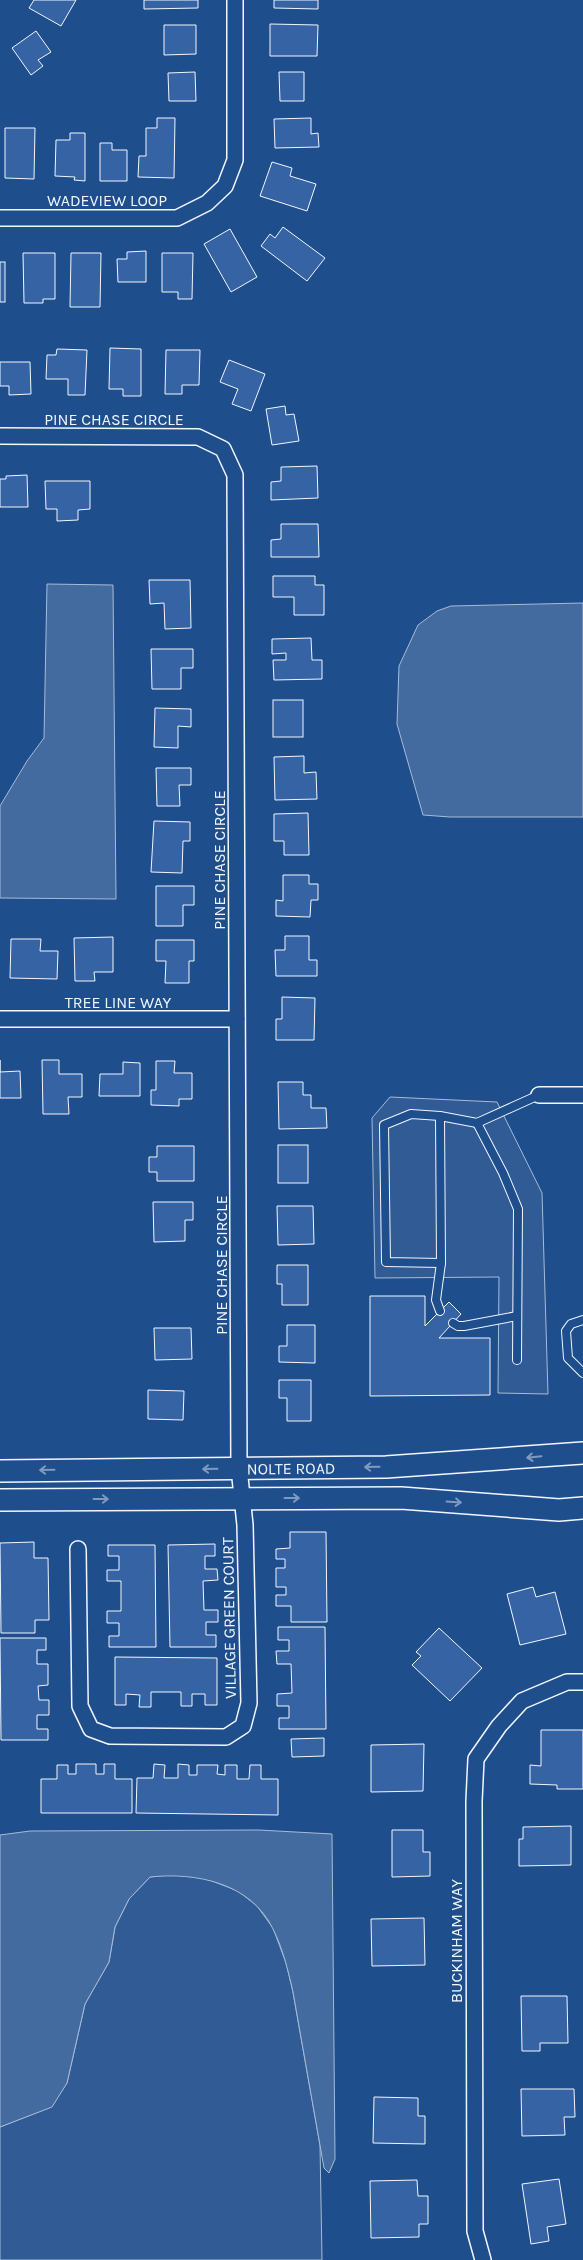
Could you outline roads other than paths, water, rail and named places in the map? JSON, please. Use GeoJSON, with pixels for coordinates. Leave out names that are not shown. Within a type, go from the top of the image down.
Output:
{"type":"FeatureCollection","features":[{"type":"Feature","properties":{"kind":"street","name":"WADEVIEW LOOP"},"geometry":{"type":"LineString","coordinates":[[0,218],[176,218],[207,203],[225,186],[236,160],[235,0]]}},
{"type":"Feature","properties":{"kind":"street","name":"PINE CHASE CIRCLE"},"geometry":{"type":"LineString","coordinates":[[0,436],[198,436],[223,449],[235,475],[239,1468],[243,1499]]}},
{"type":"Feature","properties":{"kind":"street","name":"TREE LINE WAY"},"geometry":{"type":"LineString","coordinates":[[0,1019],[237,1019]]}},
{"type":"Feature","properties":{"kind":"street"},"geometry":{"type":"LineString","coordinates":[[539,1095],[583,1095]]}},
{"type":"Feature","properties":{"kind":"street","name":"NOLTE ROAD"},"geometry":{"type":"LineString","coordinates":[[0,1471],[386,1467],[583,1454]]}},
{"type":"Feature","properties":{"kind":"street","name":"NOLTE ROAD"},"geometry":{"type":"LineString","coordinates":[[0,1500],[401,1498],[559,1510],[583,1508]]}},
{"type":"Feature","properties":{"kind":"street","name":"VILLAGE GREEN COURT"},"geometry":{"type":"LineString","coordinates":[[78,1548],[80,1706],[91,1729],[110,1736],[226,1737],[243,1726],[249,1703],[243,1499]]}},
{"type":"Feature","properties":{"kind":"street","name":"BUCKINHAM WAY"},"geometry":{"type":"LineString","coordinates":[[483,2260],[475,2231],[474,1801],[476,1759],[499,1726],[522,1701],[567,1682],[583,1682]]}},
{"type":"Feature","properties":{"kind":"lane"},"geometry":{"type":"LineString","coordinates":[[441,1263],[386,1262],[384,1125],[411,1114],[440,1116],[477,1123],[539,1095]]}},
{"type":"Feature","properties":{"kind":"lane"},"geometry":{"type":"LineString","coordinates":[[440,1116],[441,1263],[436,1300],[440,1311]]}},
{"type":"Feature","properties":{"kind":"lane"},"geometry":{"type":"LineString","coordinates":[[477,1123],[503,1173],[518,1209],[517,1360]]}},
{"type":"Feature","properties":{"kind":"lane"},"geometry":{"type":"LineString","coordinates":[[453,1323],[458,1326],[464,1326],[517,1316]]}},
{"type":"Feature","properties":{"kind":"lane"},"geometry":{"type":"LineString","coordinates":[[583,1320],[571,1324],[566,1331],[566,1348],[568,1358],[583,1372]]}}]}
